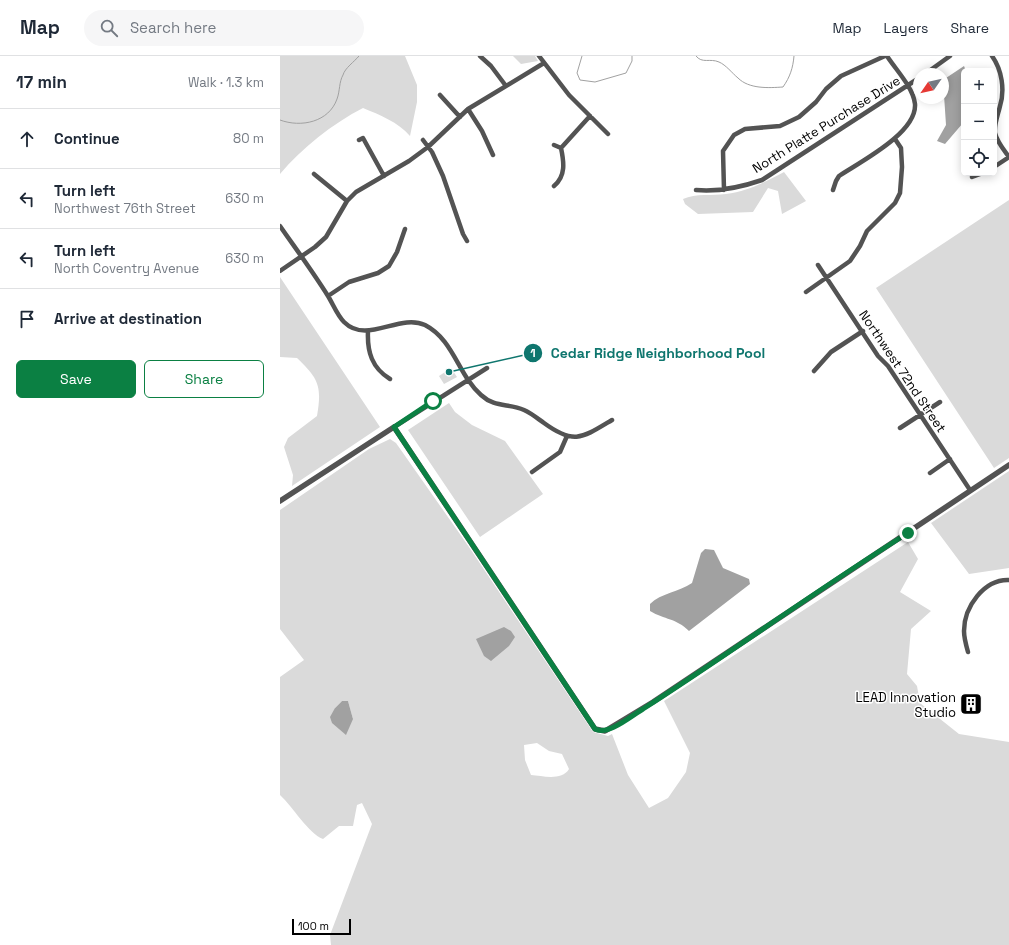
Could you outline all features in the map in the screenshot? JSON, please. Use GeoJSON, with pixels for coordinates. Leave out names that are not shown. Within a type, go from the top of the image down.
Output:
{"type":"FeatureCollection","features":[{"type":"Feature","properties":{"kind":"street"},"geometry":{"type":"LineString","coordinates":[[480,56],[491,66],[506,86]]}},
{"type":"Feature","properties":{"kind":"street"},"geometry":{"type":"LineString","coordinates":[[539,56],[569,95],[608,134]]}},
{"type":"Feature","properties":{"kind":"street"},"geometry":{"type":"LineString","coordinates":[[724,190],[723,151],[734,135],[745,129],[780,126],[799,117],[841,76],[886,56],[907,86],[915,105],[910,122],[895,138],[839,176],[833,190]]}},
{"type":"Feature","properties":{"kind":"street"},"geometry":{"type":"LineString","coordinates":[[933,68],[950,56]]}},
{"type":"Feature","properties":{"kind":"street"},"geometry":{"type":"LineString","coordinates":[[992,56],[1000,73],[1002,84],[1002,95],[995,124],[995,133],[998,142],[1009,157],[997,165]]}},
{"type":"Feature","properties":{"kind":"street"},"geometry":{"type":"LineString","coordinates":[[280,271],[326,237],[346,201],[356,192],[409,161],[428,147],[468,110],[544,63]]}},
{"type":"Feature","properties":{"kind":"street","name":"North Platte Purchase Drive"},"geometry":{"type":"LineString","coordinates":[[696,190],[724,190],[749,184],[775,172],[913,82]]}},
{"type":"Feature","properties":{"kind":"street"},"geometry":{"type":"LineString","coordinates":[[440,95],[460,117]]}},
{"type":"Feature","properties":{"kind":"street"},"geometry":{"type":"LineString","coordinates":[[468,110],[482,131],[493,155]]}},
{"type":"Feature","properties":{"kind":"street"},"geometry":{"type":"LineString","coordinates":[[554,186],[561,179],[564,170],[561,148],[590,116]]}},
{"type":"Feature","properties":{"kind":"street"},"geometry":{"type":"LineString","coordinates":[[359,140],[363,138],[384,176]]}},
{"type":"Feature","properties":{"kind":"street"},"geometry":{"type":"LineString","coordinates":[[806,292],[850,261],[860,246],[867,231],[895,203],[900,194],[902,167],[901,148],[895,138]]}},
{"type":"Feature","properties":{"kind":"street"},"geometry":{"type":"LineString","coordinates":[[423,140],[443,176],[463,234],[467,241]]}},
{"type":"Feature","properties":{"kind":"street"},"geometry":{"type":"LineString","coordinates":[[554,145],[561,148]]}},
{"type":"Feature","properties":{"kind":"street"},"geometry":{"type":"LineString","coordinates":[[314,174],[346,201]]}},
{"type":"Feature","properties":{"kind":"street"},"geometry":{"type":"LineString","coordinates":[[280,226],[344,322],[358,329],[368,331],[390,324],[414,322],[434,330],[445,341],[480,395],[492,403],[522,409],[558,433],[567,436],[584,436],[612,420]]}},
{"type":"Feature","properties":{"kind":"street"},"geometry":{"type":"LineString","coordinates":[[328,296],[349,282],[378,273],[389,266],[397,252],[404,229]]}},
{"type":"Feature","properties":{"kind":"street","name":"Northwest 72nd Street"},"geometry":{"type":"LineString","coordinates":[[818,265],[970,490]]}},
{"type":"Feature","properties":{"kind":"street"},"geometry":{"type":"LineString","coordinates":[[368,331],[369,353],[372,362],[378,370],[390,379]]}},
{"type":"Feature","properties":{"kind":"street"},"geometry":{"type":"LineString","coordinates":[[814,371],[831,352],[862,331]]}},
{"type":"Feature","properties":{"kind":"street"},"geometry":{"type":"LineString","coordinates":[[280,501],[487,368]]}},
{"type":"Feature","properties":{"kind":"street"},"geometry":{"type":"LineString","coordinates":[[900,428],[940,402]]}},
{"type":"Feature","properties":{"kind":"street"},"geometry":{"type":"LineString","coordinates":[[394,427],[595,729],[601,731],[610,730],[653,702],[911,531],[1009,464]]}},
{"type":"Feature","properties":{"kind":"street"},"geometry":{"type":"LineString","coordinates":[[532,472],[560,452],[567,436]]}},
{"type":"Feature","properties":{"kind":"street"},"geometry":{"type":"LineString","coordinates":[[930,473],[950,459]]}},
{"type":"Feature","properties":{"kind":"street"},"geometry":{"type":"LineString","coordinates":[[968,652],[964,630],[966,619],[972,605],[981,590],[997,581],[1009,580]]}},
{"type":"Feature","properties":{"kind":"shaded area"},"geometry":{"type":"Polygon","coordinates":[[[280,56],[405,56],[417,85],[417,102],[410,136],[394,123],[363,108],[340,121],[318,137],[280,174],[280,56]]]}},
{"type":"Feature","properties":{"kind":"shaded area"},"geometry":{"type":"Polygon","coordinates":[[[513,56],[535,56],[538,61],[521,64],[513,56]]]}},
{"type":"Feature","properties":{"kind":"shaded area"},"geometry":{"type":"Polygon","coordinates":[[[961,68],[961,125],[945,144],[937,141],[946,125],[945,104],[949,104],[949,76],[961,68]]]}},
{"type":"Feature","properties":{"kind":"shaded area"},"geometry":{"type":"Polygon","coordinates":[[[784,172],[806,201],[782,214],[778,191],[768,188],[753,212],[698,214],[685,204],[683,199],[699,195],[726,194],[742,191],[763,183],[784,172]]]}},
{"type":"Feature","properties":{"kind":"shaded area"},"geometry":{"type":"Polygon","coordinates":[[[1009,200],[1009,458],[994,468],[876,288],[1009,200]]]}},
{"type":"Feature","properties":{"kind":"shaded area"},"geometry":{"type":"Polygon","coordinates":[[[280,277],[380,427],[292,486],[293,475],[284,447],[288,438],[317,416],[319,390],[310,372],[297,358],[280,357],[280,277]]]}},
{"type":"Feature","properties":{"kind":"shaded area"},"geometry":{"type":"Polygon","coordinates":[[[451,368],[457,377],[444,384],[439,376],[451,368]]]}},
{"type":"Feature","properties":{"kind":"shaded area"},"geometry":{"type":"Polygon","coordinates":[[[449,403],[455,412],[472,425],[505,441],[543,494],[480,537],[408,430],[449,403]]]}},
{"type":"Feature","properties":{"kind":"shaded area"},"geometry":{"type":"Polygon","coordinates":[[[390,439],[396,443],[469,547],[593,732],[608,736],[612,734],[628,775],[649,808],[668,798],[686,772],[690,753],[664,701],[908,542],[918,559],[900,592],[931,611],[911,629],[907,674],[917,686],[920,703],[959,734],[1009,742],[1009,945],[331,945],[330,935],[372,824],[362,803],[357,805],[353,826],[339,826],[323,839],[317,836],[306,826],[280,795],[280,677],[304,660],[280,629],[280,510],[369,449],[390,439]],[[342,701],[335,708],[353,719],[348,701],[342,701]],[[537,743],[524,745],[525,760],[531,775],[552,777],[566,773],[569,769],[562,754],[549,751],[537,743]]]}},
{"type":"Feature","properties":{"kind":"shaded area"},"geometry":{"type":"Polygon","coordinates":[[[1009,471],[1009,568],[969,574],[931,523],[1009,471]]]}},
{"type":"Feature","properties":{"kind":"shaded area"},"geometry":{"type":"Polygon","coordinates":[[[705,549],[714,550],[723,568],[749,579],[750,584],[689,631],[675,621],[650,611],[650,604],[659,597],[682,589],[692,583],[701,553],[705,549]]]}},
{"type":"Feature","properties":{"kind":"shaded area"},"geometry":{"type":"Polygon","coordinates":[[[504,627],[511,631],[515,637],[509,646],[491,661],[484,656],[476,639],[504,627]]]}},
{"type":"Feature","properties":{"kind":"shaded area"},"geometry":{"type":"Polygon","coordinates":[[[342,701],[348,701],[353,719],[346,735],[332,723],[330,717],[335,708],[342,701]]]}},
{"type":"Feature","properties":{"kind":"waterway"},"geometry":{"type":"LineString","coordinates":[[280,120],[305,123],[321,118],[328,113],[337,99],[344,72],[359,56]]}},
{"type":"Feature","properties":{"kind":"waterway"},"geometry":{"type":"LineString","coordinates":[[582,56],[577,73],[580,80],[595,82],[626,73],[632,61],[632,56]]}},
{"type":"Feature","properties":{"kind":"waterway"},"geometry":{"type":"LineString","coordinates":[[696,56],[701,60],[722,63],[742,82],[753,86],[771,88],[783,87],[791,72],[794,56]]}},
{"type":"Feature","properties":{"kind":"place","name":"Cedar Ridge Neighborhood Pool"},"geometry":{"type":"Point","coordinates":[449,372]}},
{"type":"Feature","properties":{"kind":"place","name":"LEAD Innovation Studio"},"geometry":{"type":"Point","coordinates":[971,704]}},
{"type":"Feature","properties":{"kind":"route"},"geometry":{"type":"LineString","coordinates":[[433,401],[394,427],[595,729],[601,731],[610,730],[908,533]]}}]}
